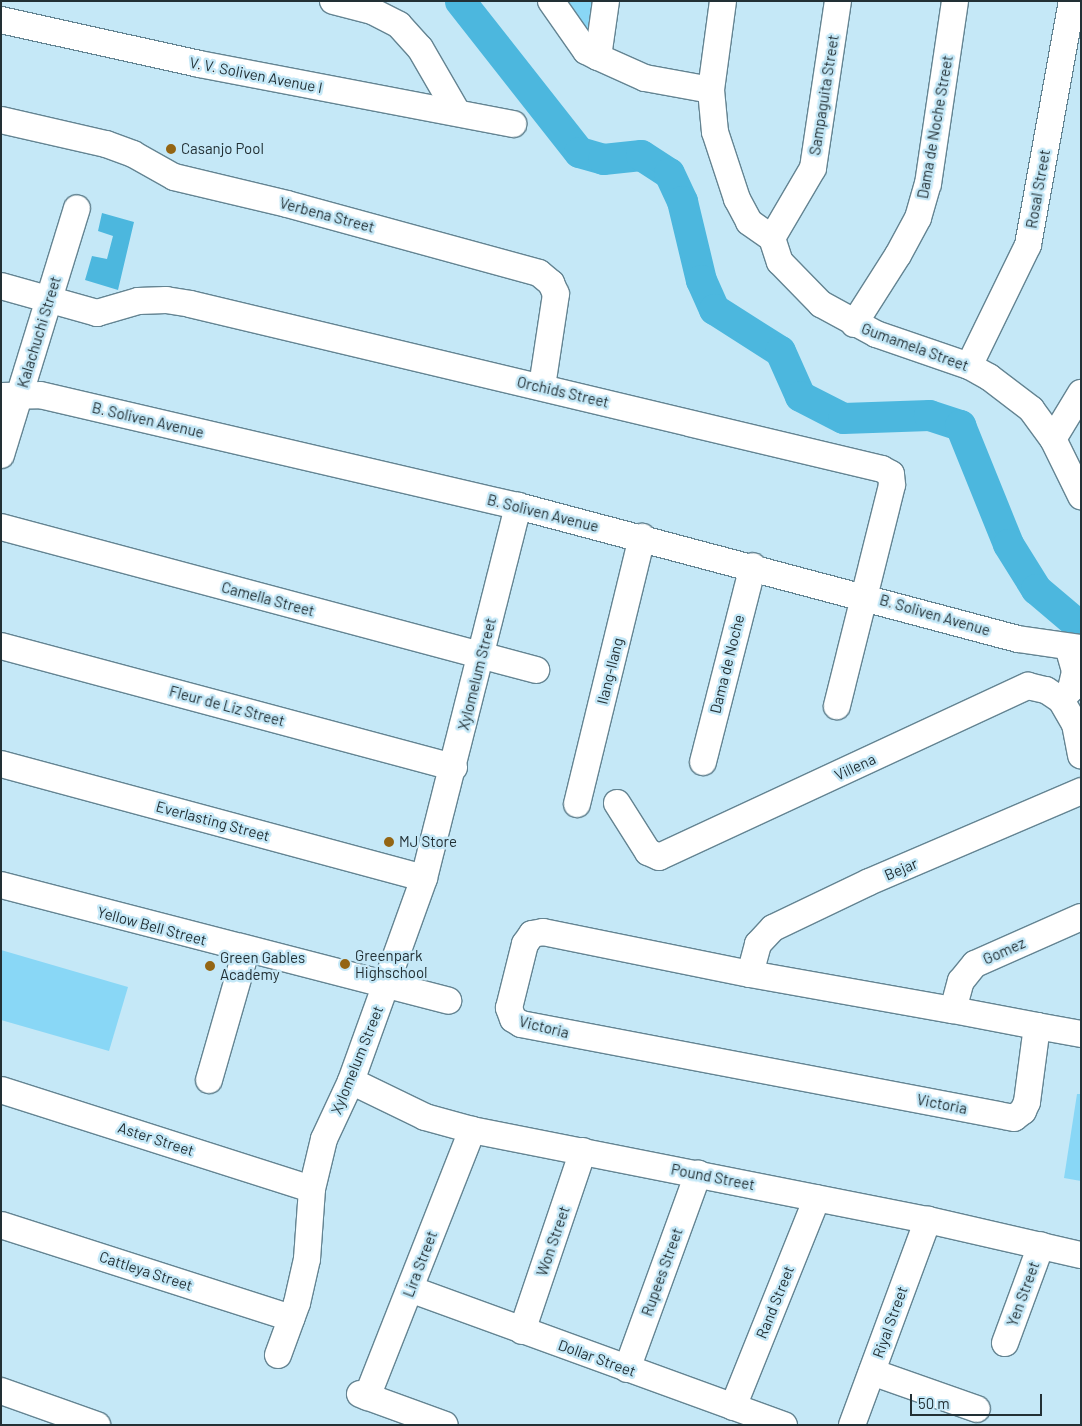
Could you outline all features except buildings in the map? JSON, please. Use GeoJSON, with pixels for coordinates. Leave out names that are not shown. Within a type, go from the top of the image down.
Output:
{"type":"FeatureCollection","features":[{"type":"Feature","properties":{"kind":"street"},"geometry":{"type":"LineString","coordinates":[[333,1],[372,11],[399,25],[420,48],[457,112]]}},
{"type":"Feature","properties":{"kind":"street"},"geometry":{"type":"LineString","coordinates":[[551,1],[586,51],[598,58],[645,78],[711,90]]}},
{"type":"Feature","properties":{"kind":"street"},"geometry":{"type":"LineString","coordinates":[[598,58],[606,1]]}},
{"type":"Feature","properties":{"kind":"street"},"geometry":{"type":"LineString","coordinates":[[723,1],[711,90],[715,132],[737,199],[749,222],[772,238]]}},
{"type":"Feature","properties":{"kind":"street","name":"Sampaguita Street"},"geometry":{"type":"LineString","coordinates":[[772,238],[813,168],[838,1]]}},
{"type":"Feature","properties":{"kind":"street","name":"Dama de Noche Street"},"geometry":{"type":"LineString","coordinates":[[854,324],[898,255],[918,218],[928,184],[955,1]]}},
{"type":"Feature","properties":{"kind":"street","name":"Rosal Street"},"geometry":{"type":"LineString","coordinates":[[968,366],[1028,245],[1072,1]]}},
{"type":"Feature","properties":{"kind":"street","name":"V. V. Soliven Avenue I"},"geometry":{"type":"LineString","coordinates":[[1,20],[199,64],[513,124]]}},
{"type":"Feature","properties":{"kind":"street","name":"Verbena Street"},"geometry":{"type":"LineString","coordinates":[[1,120],[106,144],[133,154],[174,177],[287,204],[539,274],[551,283],[556,294],[542,387]]}},
{"type":"Feature","properties":{"kind":"street","name":"Kalachuchi Street"},"geometry":{"type":"LineString","coordinates":[[1,456],[10,395],[49,301],[77,208]]}},
{"type":"Feature","properties":{"kind":"street","name":"Gumamela Street"},"geometry":{"type":"LineString","coordinates":[[772,238],[780,262],[821,304],[854,324],[968,366],[989,377],[1030,409],[1053,439],[1081,496]]}},
{"type":"Feature","properties":{"kind":"street","name":"Orchids Street"},"geometry":{"type":"LineString","coordinates":[[1,286],[49,301],[98,313],[138,301],[166,300],[190,304],[882,469],[892,474],[892,485],[837,706]]}},
{"type":"Feature","properties":{"kind":"street"},"geometry":{"type":"LineString","coordinates":[[1053,439],[1081,392]]}},
{"type":"Feature","properties":{"kind":"street","name":"B. Soliven Avenue"},"geometry":{"type":"LineString","coordinates":[[10,395],[40,395],[518,506],[864,595],[1018,639],[1074,648]]}},
{"type":"Feature","properties":{"kind":"street","name":"Xylomelum Street"},"geometry":{"type":"LineString","coordinates":[[278,1354],[291,1318],[307,1259],[312,1189],[324,1139],[351,1081],[424,878],[454,767],[518,506]]}},
{"type":"Feature","properties":{"kind":"street","name":"Camella Street"},"geometry":{"type":"LineString","coordinates":[[1,528],[536,670]]}},
{"type":"Feature","properties":{"kind":"street","name":"Ilang-Ilang"},"geometry":{"type":"LineString","coordinates":[[577,804],[642,538]]}},
{"type":"Feature","properties":{"kind":"street","name":"Dama de Noche"},"geometry":{"type":"LineString","coordinates":[[703,762],[753,566]]}},
{"type":"Feature","properties":{"kind":"street","name":"Fleur de Liz Street"},"geometry":{"type":"LineString","coordinates":[[1,646],[454,767]]}},
{"type":"Feature","properties":{"kind":"street"},"geometry":{"type":"LineString","coordinates":[[1074,648],[1074,671],[1071,689],[1061,700],[1074,724],[1081,755]]}},
{"type":"Feature","properties":{"kind":"street","name":"Villena"},"geometry":{"type":"LineString","coordinates":[[617,803],[648,852],[659,857],[1028,686],[1046,690],[1061,700]]}},
{"type":"Feature","properties":{"kind":"street","name":"Everlasting Street"},"geometry":{"type":"LineString","coordinates":[[1,764],[424,878]]}},
{"type":"Feature","properties":{"kind":"street","name":"Bejar"},"geometry":{"type":"LineString","coordinates":[[750,974],[758,944],[773,928],[869,882],[1081,791]]}},
{"type":"Feature","properties":{"kind":"street","name":"Yellow Bell Street"},"geometry":{"type":"LineString","coordinates":[[1,885],[246,951],[387,984],[448,1002]]}},
{"type":"Feature","properties":{"kind":"street","name":"Gomez"},"geometry":{"type":"LineString","coordinates":[[953,1010],[961,980],[975,964],[1081,917]]}},
{"type":"Feature","properties":{"kind":"street","name":"Victoria"},"geometry":{"type":"LineString","coordinates":[[1037,1026],[1027,1102],[1023,1112],[1014,1118],[521,1024],[513,1019],[509,1008],[525,944],[532,934],[543,932],[750,974],[953,1010],[1081,1034]]}},
{"type":"Feature","properties":{"kind":"street"},"geometry":{"type":"LineString","coordinates":[[209,1080],[246,951]]}},
{"type":"Feature","properties":{"kind":"street","name":"Pound Street"},"geometry":{"type":"LineString","coordinates":[[351,1081],[425,1117],[472,1130],[928,1220],[1081,1255]]}},
{"type":"Feature","properties":{"kind":"street","name":"Aster Street"},"geometry":{"type":"LineString","coordinates":[[1,1090],[312,1189]]}},
{"type":"Feature","properties":{"kind":"street","name":"Lira Street"},"geometry":{"type":"LineString","coordinates":[[445,1425],[363,1396],[410,1289],[472,1130]]}},
{"type":"Feature","properties":{"kind":"street","name":"Won Street"},"geometry":{"type":"LineString","coordinates":[[522,1331],[583,1151]]}},
{"type":"Feature","properties":{"kind":"street","name":"Rupees Street"},"geometry":{"type":"LineString","coordinates":[[627,1369],[698,1174]]}},
{"type":"Feature","properties":{"kind":"street","name":"Rand Street"},"geometry":{"type":"LineString","coordinates":[[733,1407],[817,1198]]}},
{"type":"Feature","properties":{"kind":"street","name":"Riyal Street"},"geometry":{"type":"LineString","coordinates":[[852,1425],[928,1220]]}},
{"type":"Feature","properties":{"kind":"street","name":"Cattleya Street"},"geometry":{"type":"LineString","coordinates":[[1,1225],[291,1318]]}},
{"type":"Feature","properties":{"kind":"street","name":"Yen Street"},"geometry":{"type":"LineString","coordinates":[[1005,1343],[1041,1245]]}},
{"type":"Feature","properties":{"kind":"street","name":"Dollar Street"},"geometry":{"type":"LineString","coordinates":[[410,1289],[784,1425]]}},
{"type":"Feature","properties":{"kind":"street"},"geometry":{"type":"LineString","coordinates":[[872,1372],[977,1409]]}},
{"type":"Feature","properties":{"kind":"street"},"geometry":{"type":"LineString","coordinates":[[1,1391],[97,1425]]}},
{"type":"Feature","properties":{"kind":"shaded area"},"geometry":{"type":"Polygon","coordinates":[[[556,1],[601,1],[595,51],[556,1]]]}},
{"type":"Feature","properties":{"kind":"shaded area"},"geometry":{"type":"Polygon","coordinates":[[[102,213],[134,222],[118,290],[85,280],[92,256],[107,259],[113,236],[98,231],[102,213]]]}},
{"type":"Feature","properties":{"kind":"shaded area"},"geometry":{"type":"Polygon","coordinates":[[[1,950],[128,987],[109,1051],[1,1020],[1,950]]]}},
{"type":"Feature","properties":{"kind":"shaded area"},"geometry":{"type":"Polygon","coordinates":[[[1077,1094],[1081,1094],[1081,1181],[1064,1178],[1077,1094]]]}},
{"type":"Feature","properties":{"kind":"waterway"},"geometry":{"type":"LineString","coordinates":[[460,1],[579,152],[603,159],[641,155],[669,173],[682,201],[701,280],[714,309],[780,351],[800,396],[843,418],[929,415],[960,425],[1008,544],[1036,589],[1081,627]]}},
{"type":"Feature","properties":{"kind":"place","name":"Casanjo Pool"},"geometry":{"type":"Point","coordinates":[171,149]}},
{"type":"Feature","properties":{"kind":"place","name":"MJ Store"},"geometry":{"type":"Point","coordinates":[389,842]}},
{"type":"Feature","properties":{"kind":"place","name":"Greenpark Highschool"},"geometry":{"type":"Point","coordinates":[345,964]}},
{"type":"Feature","properties":{"kind":"place","name":"Green Gables Academy"},"geometry":{"type":"Point","coordinates":[210,966]}}]}
